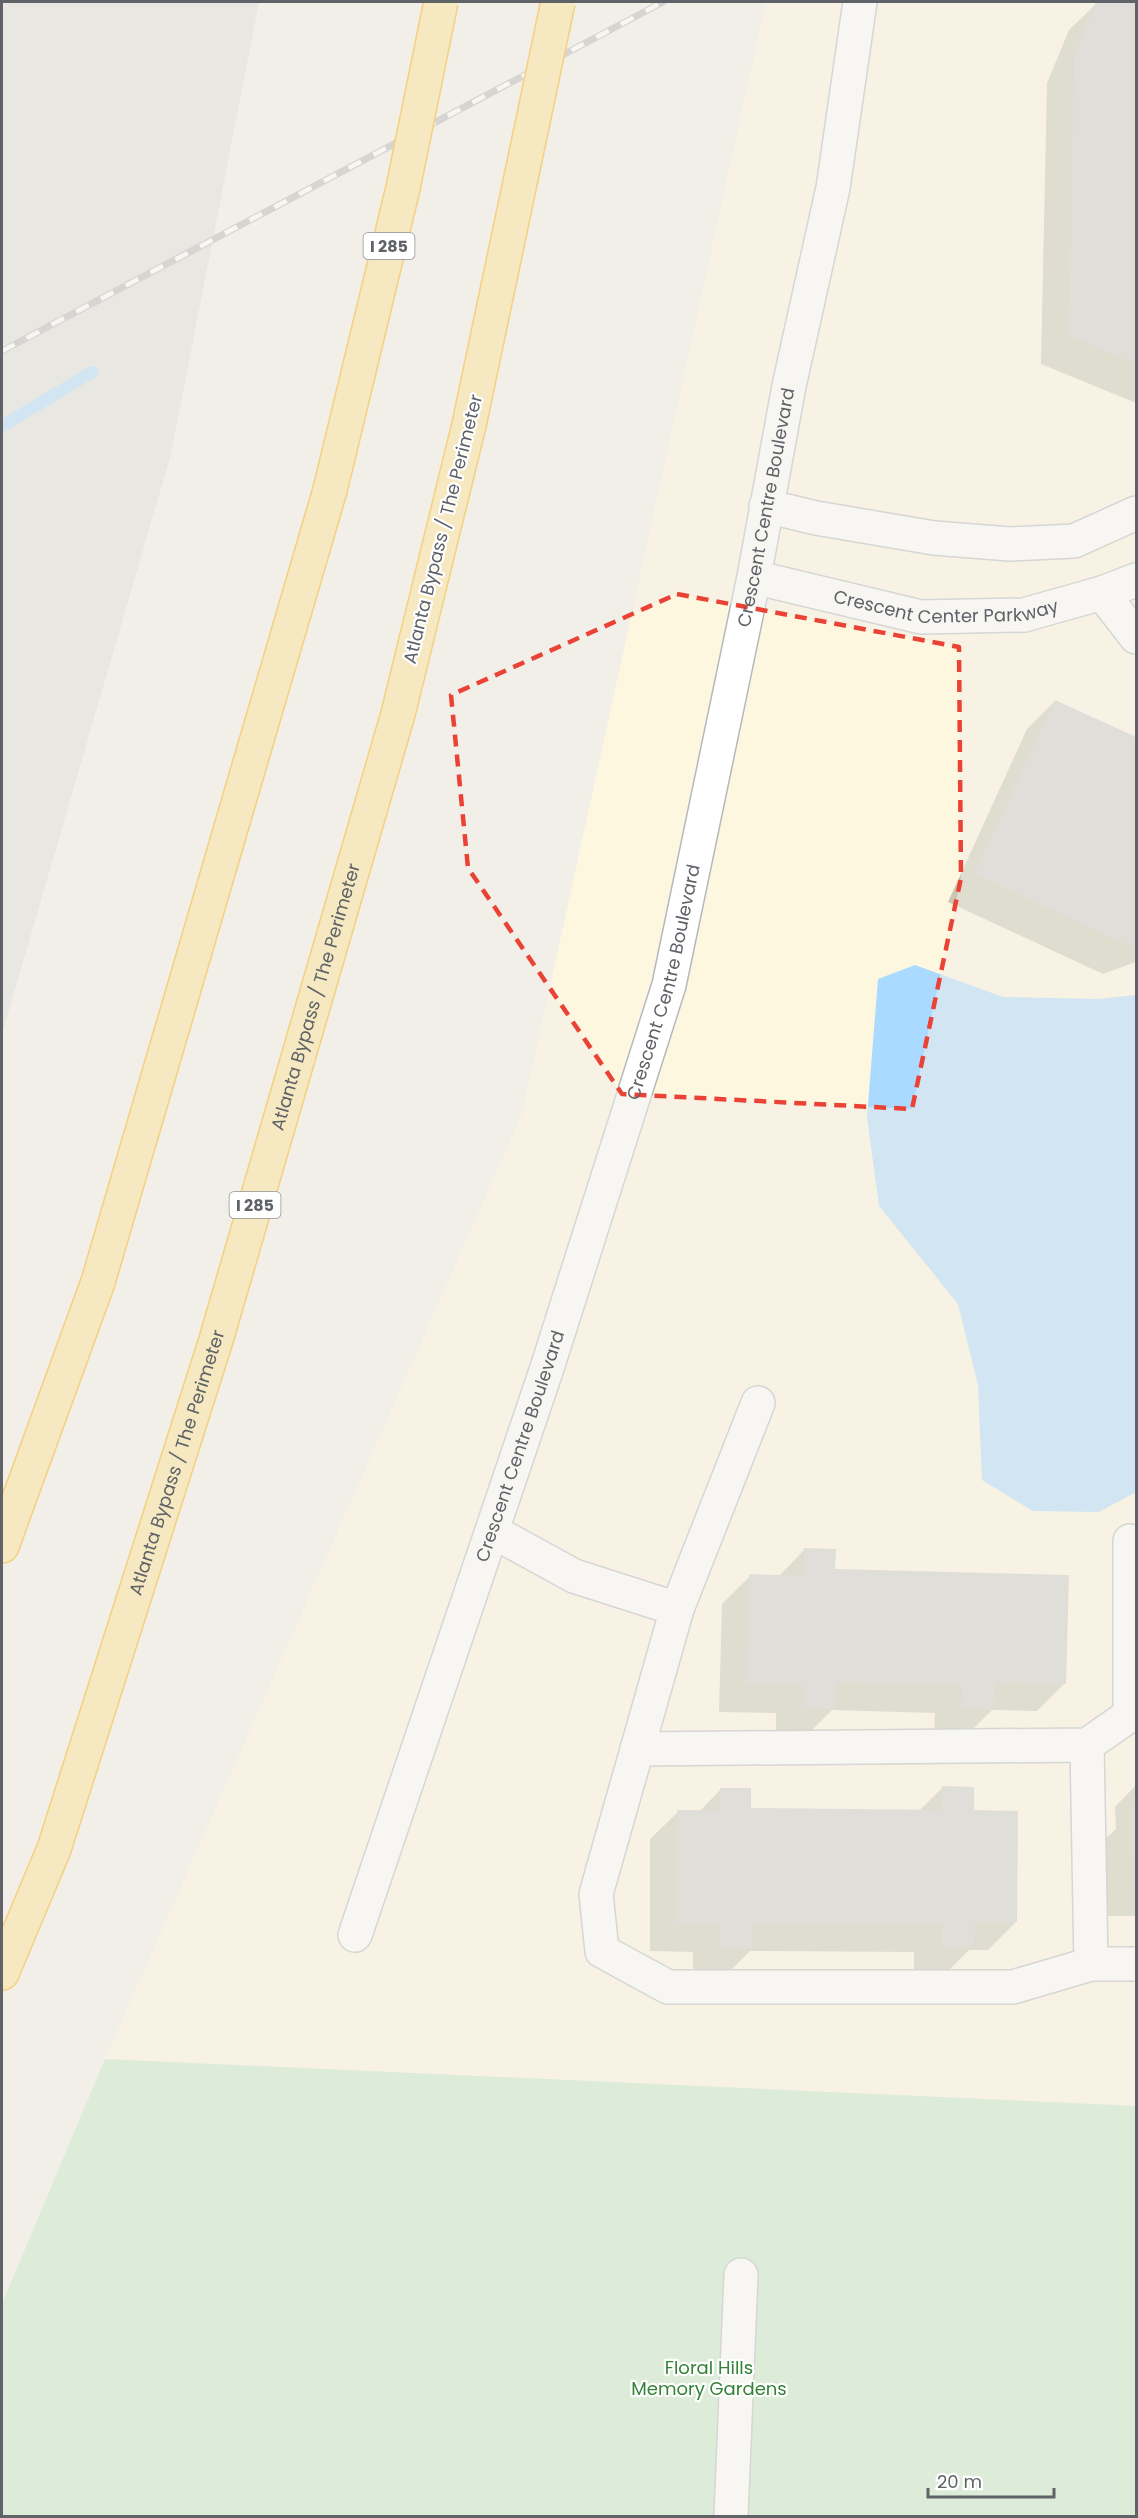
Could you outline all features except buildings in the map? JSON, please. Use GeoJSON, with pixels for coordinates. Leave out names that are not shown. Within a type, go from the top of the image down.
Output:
{"type":"FeatureCollection","features":[{"type":"Feature","properties":{"kind":"highway","name":"I 285"},"geometry":{"type":"LineString","coordinates":[[2,1546],[98,1282],[330,490],[403,188],[441,2]]}},
{"type":"Feature","properties":{"kind":"highway","name":"Atlanta Bypass / The Perimeter"},"geometry":{"type":"LineString","coordinates":[[2,1973],[54,1848],[216,1340],[398,714],[469,425],[558,2]]}},
{"type":"Feature","properties":{"kind":"street","name":"Crescent Centre Boulevard"},"geometry":{"type":"LineString","coordinates":[[356,1935],[547,1368],[669,985],[754,577],[789,386],[833,188],[861,2]]}},
{"type":"Feature","properties":{"kind":"street"},"geometry":{"type":"LineString","coordinates":[[766,506],[816,518],[934,538],[1010,544],[1074,541],[1137,513]]}},
{"type":"Feature","properties":{"kind":"street","name":"Crescent Center Parkway"},"geometry":{"type":"LineString","coordinates":[[754,577],[921,617],[1024,615],[1102,593],[1137,580]]}},
{"type":"Feature","properties":{"kind":"street"},"geometry":{"type":"LineString","coordinates":[[1102,593],[1137,637]]}},
{"type":"Feature","properties":{"kind":"street"},"geometry":{"type":"LineString","coordinates":[[758,1403],[677,1609],[637,1749],[596,1894],[602,1951],[668,1987],[1013,1987],[1091,1964],[1137,1964]]}},
{"type":"Feature","properties":{"kind":"street"},"geometry":{"type":"LineString","coordinates":[[492,1531],[574,1576],[677,1609]]}},
{"type":"Feature","properties":{"kind":"street"},"geometry":{"type":"LineString","coordinates":[[637,1749],[1087,1744],[1133,1715],[1130,1541]]}},
{"type":"Feature","properties":{"kind":"street"},"geometry":{"type":"LineString","coordinates":[[1087,1744],[1091,1964]]}},
{"type":"Feature","properties":{"kind":"street"},"geometry":{"type":"LineString","coordinates":[[731,2517],[741,2276]]}},
{"type":"Feature","properties":{"kind":"highlighted area"},"geometry":{"type":"Polygon","coordinates":[[[677,594],[959,647],[961,878],[912,1109],[622,1094],[468,868],[451,695],[677,594]]]}},
{"type":"Feature","properties":{"kind":"shaded area"},"geometry":{"type":"Polygon","coordinates":[[[2,2],[259,2],[171,454],[2,1034],[2,2]]]}},
{"type":"Feature","properties":{"kind":"shaded area"},"geometry":{"type":"Polygon","coordinates":[[[766,2],[1136,2],[1136,2106],[105,2059],[522,1114],[766,2]]]}},
{"type":"Feature","properties":{"kind":"green space","name":"Floral Hills Memory Gardens"},"geometry":{"type":"Polygon","coordinates":[[[105,2059],[1136,2106],[1136,2516],[2,2516],[2,2304],[105,2059]]]}},
{"type":"Feature","properties":{"kind":"water"},"geometry":{"type":"Polygon","coordinates":[[[915,965],[1003,997],[1098,999],[1136,995],[1136,1492],[1099,1512],[1033,1511],[982,1480],[978,1385],[958,1304],[879,1206],[867,1117],[878,979],[915,965]]]}},
{"type":"Feature","properties":{"kind":"waterway"},"geometry":{"type":"LineString","coordinates":[[2,426],[92,372]]}},
{"type":"Feature","properties":{"kind":"railway"},"geometry":{"type":"LineString","coordinates":[[2,351],[663,2]]}}]}
